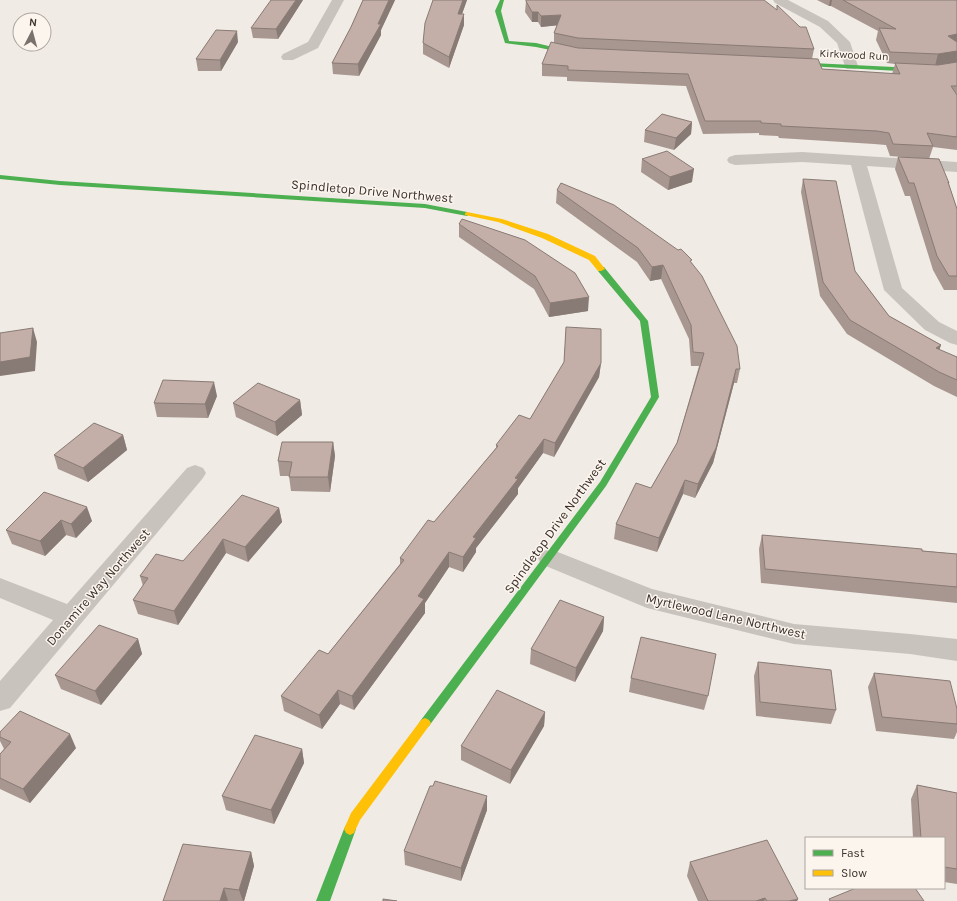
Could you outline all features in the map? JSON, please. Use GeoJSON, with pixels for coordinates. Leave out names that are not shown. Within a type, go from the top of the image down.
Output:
{"type":"FeatureCollection","features":[{"type":"Feature","properties":{"kind":"street"},"geometry":{"type":"LineString","coordinates":[[288,57],[313,45],[338,0]]}},
{"type":"Feature","properties":{"kind":"street"},"geometry":{"type":"LineString","coordinates":[[502,0],[498,11],[507,42],[585,54]]}},
{"type":"Feature","properties":{"kind":"street"},"geometry":{"type":"LineString","coordinates":[[779,0],[824,24],[843,42],[851,66]]}},
{"type":"Feature","properties":{"kind":"street","name":"Kirkwood Run"},"geometry":{"type":"LineString","coordinates":[[780,63],[935,71],[957,68]]}},
{"type":"Feature","properties":{"kind":"street"},"geometry":{"type":"LineString","coordinates":[[735,160],[802,157],[957,167]]}},
{"type":"Feature","properties":{"kind":"street"},"geometry":{"type":"LineString","coordinates":[[858,161],[893,290],[932,326],[957,339]]}},
{"type":"Feature","properties":{"kind":"street","name":"Spindletop Drive Northwest"},"geometry":{"type":"LineString","coordinates":[[0,177],[60,183],[425,206],[500,220],[545,236],[592,258],[644,321],[655,397],[603,484],[550,558],[355,817],[323,901]]}},
{"type":"Feature","properties":{"kind":"street","name":"Donamire Way Northwest"},"geometry":{"type":"LineString","coordinates":[[0,700],[195,473]]}},
{"type":"Feature","properties":{"kind":"street","name":"Myrtlewood Lane Northwest"},"geometry":{"type":"LineString","coordinates":[[550,558],[646,598],[794,634],[910,644],[957,650]]}},
{"type":"Feature","properties":{"kind":"street"},"geometry":{"type":"LineString","coordinates":[[0,588],[72,617]]}},
{"type":"Feature","properties":{"kind":"building"},"geometry":{"type":"Polygon","coordinates":[[[271,0],[296,0],[276,29],[251,28],[271,0]]]}},
{"type":"Feature","properties":{"kind":"building"},"geometry":{"type":"Polygon","coordinates":[[[363,0],[389,0],[378,24],[381,24],[358,64],[332,63],[351,27],[363,0]]]}},
{"type":"Feature","properties":{"kind":"building"},"geometry":{"type":"Polygon","coordinates":[[[433,0],[463,0],[458,14],[464,14],[449,57],[423,43],[425,23],[433,0]]]}},
{"type":"Feature","properties":{"kind":"building"},"geometry":{"type":"Polygon","coordinates":[[[526,0],[764,0],[777,10],[777,5],[800,27],[806,27],[814,49],[578,38],[554,33],[561,15],[541,16],[538,12],[532,12],[526,0]]]}},
{"type":"Feature","properties":{"kind":"building"},"geometry":{"type":"Polygon","coordinates":[[[843,0],[957,0],[957,34],[948,36],[957,42],[957,51],[938,54],[890,52],[879,28],[896,29],[843,0]]]}},
{"type":"Feature","properties":{"kind":"building"},"geometry":{"type":"Polygon","coordinates":[[[216,30],[237,31],[220,60],[196,59],[216,30]]]}},
{"type":"Feature","properties":{"kind":"building"},"geometry":{"type":"Polygon","coordinates":[[[551,42],[578,48],[818,59],[822,69],[900,74],[895,63],[938,65],[957,62],[957,86],[951,86],[957,95],[957,137],[927,133],[933,146],[893,144],[889,133],[877,131],[781,126],[781,124],[761,123],[761,121],[705,121],[688,74],[568,70],[568,66],[542,64],[551,42]]]}},
{"type":"Feature","properties":{"kind":"building"},"geometry":{"type":"Polygon","coordinates":[[[662,114],[692,122],[676,138],[645,130],[662,114]]]}},
{"type":"Feature","properties":{"kind":"building"},"geometry":{"type":"Polygon","coordinates":[[[667,151],[694,169],[670,177],[642,159],[667,151]]]}},
{"type":"Feature","properties":{"kind":"building"},"geometry":{"type":"Polygon","coordinates":[[[898,157],[939,159],[949,183],[948,182],[957,209],[957,276],[949,276],[937,256],[914,183],[909,183],[898,157]]]}},
{"type":"Feature","properties":{"kind":"building"},"geometry":{"type":"Polygon","coordinates":[[[803,179],[836,181],[855,271],[889,316],[941,345],[936,348],[957,357],[957,380],[939,372],[850,320],[823,282],[803,179]]]}},
{"type":"Feature","properties":{"kind":"building"},"geometry":{"type":"Polygon","coordinates":[[[561,183],[614,205],[678,250],[681,249],[692,260],[690,261],[702,276],[737,346],[740,369],[736,369],[716,448],[698,484],[685,480],[659,538],[616,524],[636,483],[651,488],[677,443],[704,353],[693,352],[691,325],[663,265],[652,267],[638,248],[557,190],[561,183]]]}},
{"type":"Feature","properties":{"kind":"building"},"geometry":{"type":"Polygon","coordinates":[[[462,219],[525,240],[575,273],[589,297],[550,303],[535,276],[459,224],[462,219]]]}},
{"type":"Feature","properties":{"kind":"building"},"geometry":{"type":"Polygon","coordinates":[[[566,327],[601,329],[601,363],[555,443],[544,439],[515,478],[518,479],[473,537],[476,538],[463,557],[449,552],[418,596],[424,599],[352,696],[338,690],[319,715],[281,696],[319,650],[328,654],[404,560],[400,558],[428,520],[434,522],[498,446],[496,445],[519,415],[530,419],[564,362],[566,327]]]}},
{"type":"Feature","properties":{"kind":"building"},"geometry":{"type":"Polygon","coordinates":[[[33,328],[30,357],[0,362],[0,333],[33,328]]]}},
{"type":"Feature","properties":{"kind":"building"},"geometry":{"type":"Polygon","coordinates":[[[163,380],[214,382],[205,404],[154,403],[163,380]]]}},
{"type":"Feature","properties":{"kind":"building"},"geometry":{"type":"Polygon","coordinates":[[[258,383],[300,400],[275,422],[233,403],[258,383]]]}},
{"type":"Feature","properties":{"kind":"building"},"geometry":{"type":"Polygon","coordinates":[[[94,423],[123,435],[83,468],[54,455],[94,423]]]}},
{"type":"Feature","properties":{"kind":"building"},"geometry":{"type":"Polygon","coordinates":[[[282,442],[333,442],[328,477],[289,477],[292,462],[278,461],[282,442]]]}},
{"type":"Feature","properties":{"kind":"building"},"geometry":{"type":"Polygon","coordinates":[[[44,492],[87,507],[71,524],[61,520],[40,541],[6,530],[44,492]]]}},
{"type":"Feature","properties":{"kind":"building"},"geometry":{"type":"Polygon","coordinates":[[[242,495],[279,508],[245,547],[223,539],[174,611],[133,600],[148,578],[140,576],[156,554],[183,561],[242,495]]]}},
{"type":"Feature","properties":{"kind":"building"},"geometry":{"type":"Polygon","coordinates":[[[762,535],[922,549],[922,551],[957,554],[957,587],[765,569],[762,535]]]}},
{"type":"Feature","properties":{"kind":"building"},"geometry":{"type":"Polygon","coordinates":[[[560,600],[604,617],[576,668],[531,649],[560,600]]]}},
{"type":"Feature","properties":{"kind":"building"},"geometry":{"type":"Polygon","coordinates":[[[99,625],[138,639],[95,691],[55,675],[99,625]]]}},
{"type":"Feature","properties":{"kind":"building"},"geometry":{"type":"Polygon","coordinates":[[[641,637],[716,654],[708,696],[631,678],[641,637]]]}},
{"type":"Feature","properties":{"kind":"building"},"geometry":{"type":"Polygon","coordinates":[[[758,662],[831,670],[836,710],[760,702],[758,662]]]}},
{"type":"Feature","properties":{"kind":"building"},"geometry":{"type":"Polygon","coordinates":[[[874,673],[950,681],[957,709],[957,724],[882,717],[874,673]]]}},
{"type":"Feature","properties":{"kind":"building"},"geometry":{"type":"Polygon","coordinates":[[[497,690],[545,712],[511,770],[461,746],[497,690]]]}},
{"type":"Feature","properties":{"kind":"building"},"geometry":{"type":"Polygon","coordinates":[[[20,711],[70,734],[23,789],[0,778],[0,754],[11,742],[0,737],[0,732],[20,711]]]}},
{"type":"Feature","properties":{"kind":"building"},"geometry":{"type":"Polygon","coordinates":[[[255,735],[302,749],[271,810],[222,796],[255,735]]]}},
{"type":"Feature","properties":{"kind":"building"},"geometry":{"type":"Polygon","coordinates":[[[435,781],[487,796],[461,868],[404,851],[430,786],[433,786],[435,781]]]}},
{"type":"Feature","properties":{"kind":"building"},"geometry":{"type":"Polygon","coordinates":[[[917,785],[957,793],[957,869],[945,867],[945,837],[921,837],[917,785]]]}},
{"type":"Feature","properties":{"kind":"building"},"geometry":{"type":"Polygon","coordinates":[[[767,840],[798,899],[789,901],[767,901],[765,898],[756,901],[708,901],[690,862],[767,840]]]}},
{"type":"Feature","properties":{"kind":"building"},"geometry":{"type":"Polygon","coordinates":[[[183,844],[251,852],[239,890],[224,888],[220,901],[163,901],[183,844]]]}},
{"type":"Feature","properties":{"kind":"building"},"geometry":{"type":"Polygon","coordinates":[[[854,889],[916,889],[924,901],[830,901],[829,899],[854,889]]]}},
{"type":"Feature","properties":{"kind":"building"},"geometry":{"type":"Polygon","coordinates":[[[383,899],[397,901],[383,901],[383,899]]]}},
{"type":"Feature","properties":{"kind":"traffic: fast"},"geometry":{"type":"LineString","coordinates":[[502,0],[498,11],[507,42],[536,45],[579,54]]}},
{"type":"Feature","properties":{"kind":"traffic: fast"},"geometry":{"type":"LineString","coordinates":[[791,64],[935,71],[957,68]]}},
{"type":"Feature","properties":{"kind":"traffic: fast"},"geometry":{"type":"LineString","coordinates":[[0,177],[60,183],[425,206],[467,214]]}},
{"type":"Feature","properties":{"kind":"traffic: fast"},"geometry":{"type":"LineString","coordinates":[[425,723],[603,484],[655,397],[644,321],[601,269]]}},
{"type":"Feature","properties":{"kind":"traffic: fast"},"geometry":{"type":"LineString","coordinates":[[323,901],[350,829]]}},
{"type":"Feature","properties":{"kind":"traffic: slow"},"geometry":{"type":"LineString","coordinates":[[467,214],[500,220],[545,236],[592,258],[601,269]]}},
{"type":"Feature","properties":{"kind":"traffic: slow"},"geometry":{"type":"LineString","coordinates":[[350,829],[355,817],[425,723]]}}]}
